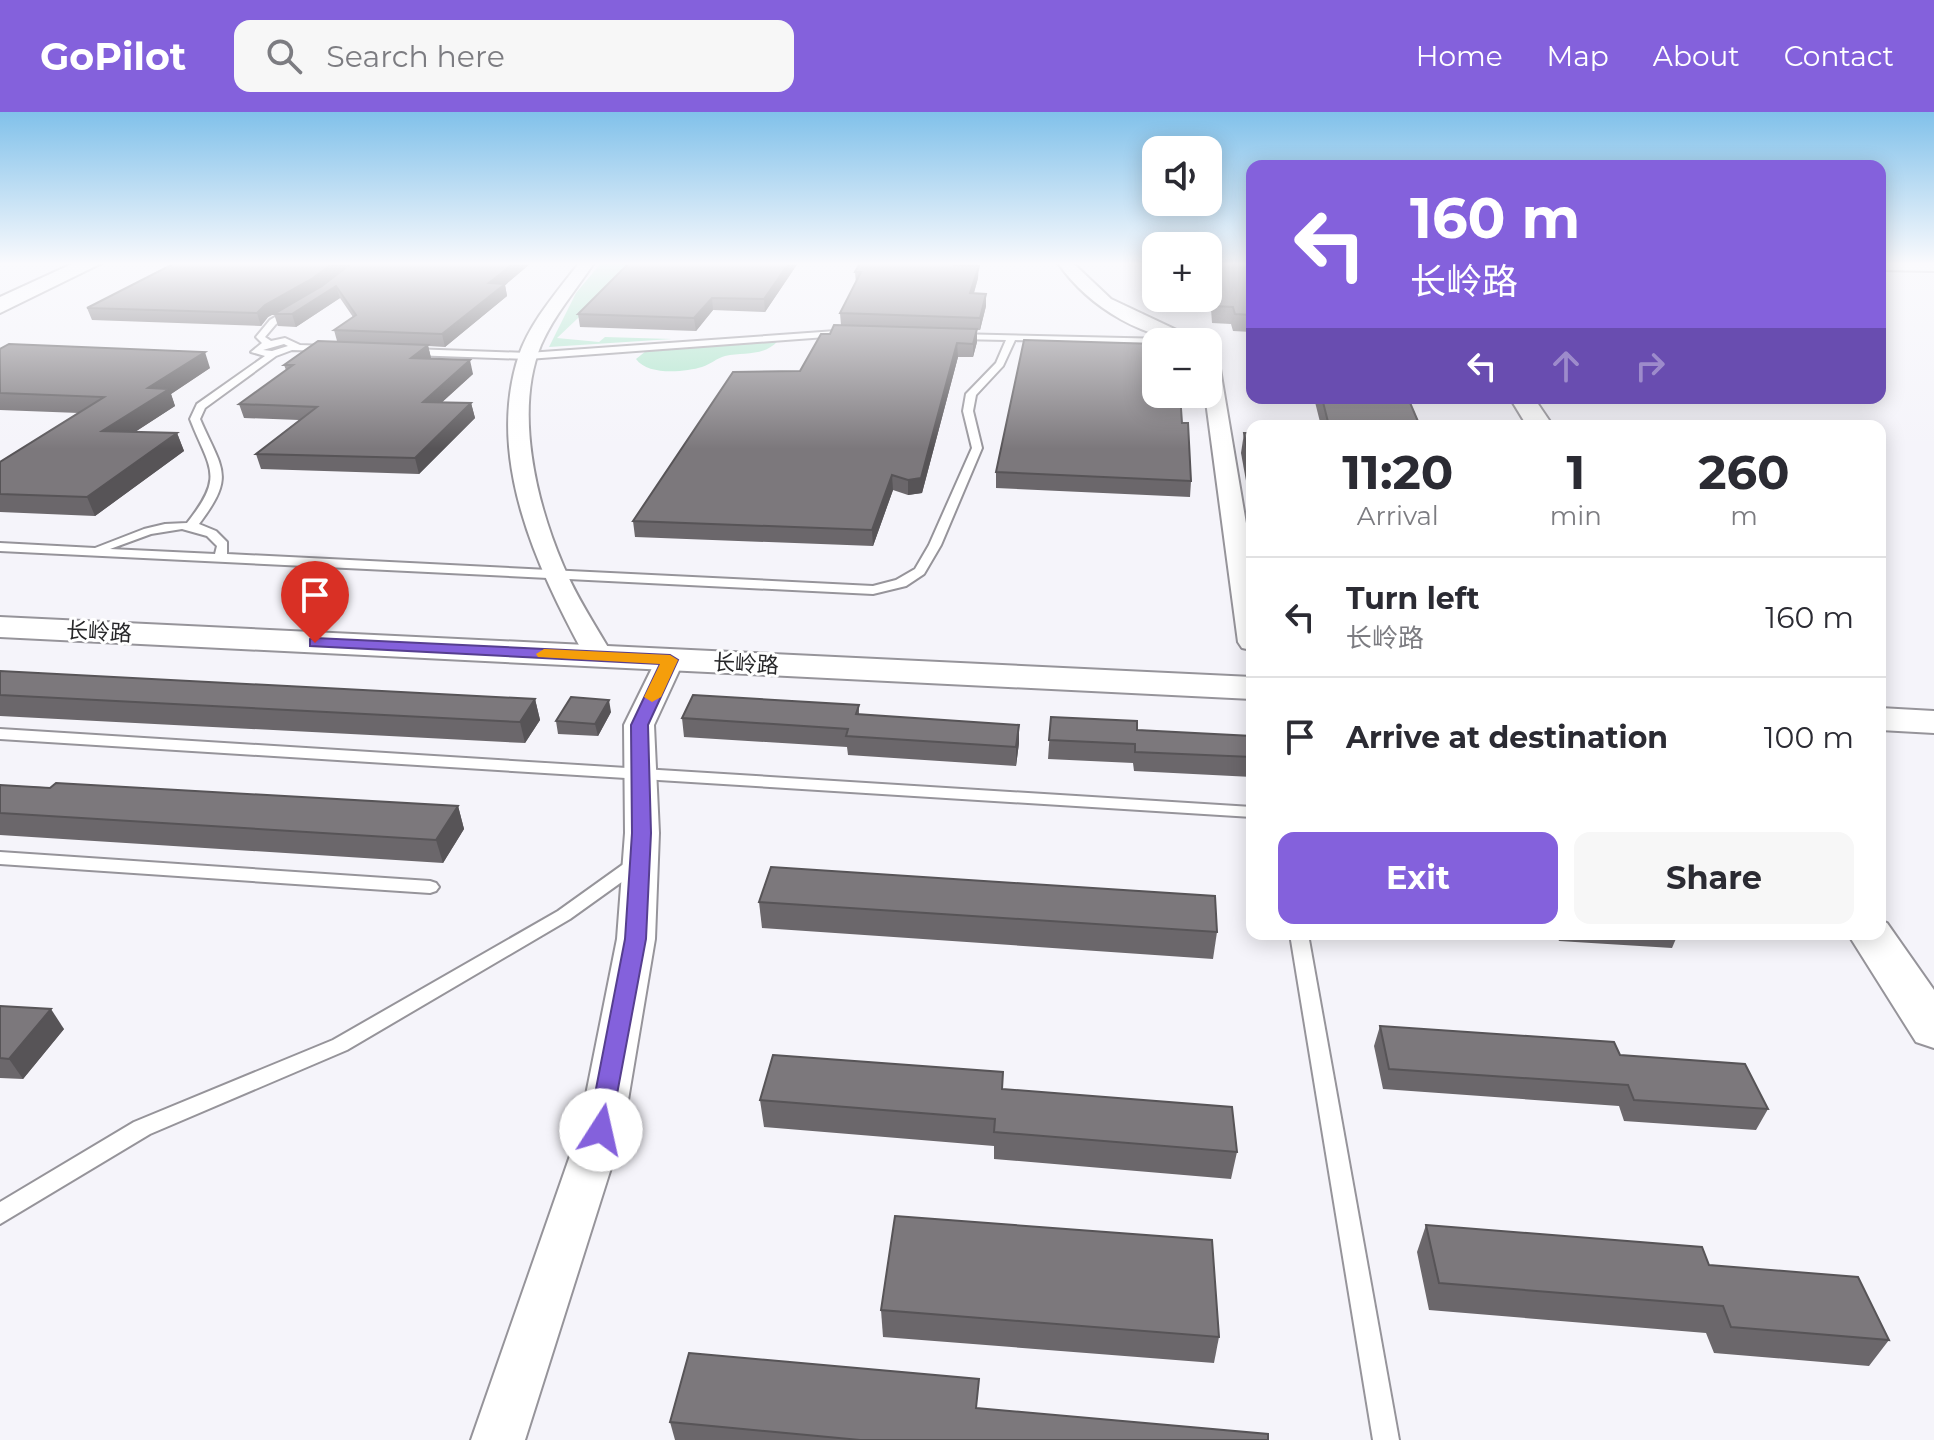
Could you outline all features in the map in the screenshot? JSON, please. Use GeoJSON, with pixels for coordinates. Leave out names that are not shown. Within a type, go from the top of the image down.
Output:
{"type":"FeatureCollection","features":[{"type":"Feature","properties":{"kind":"street"},"geometry":{"type":"LineString","coordinates":[[544,325],[528,356],[521,398],[530,501],[556,575],[599,656]]}},
{"type":"Feature","properties":{"kind":"street"},"geometry":{"type":"LineString","coordinates":[[1217,408],[1246,602]]}},
{"type":"Feature","properties":{"kind":"street","name":"长岭路"},"geometry":{"type":"LineString","coordinates":[[0,627],[1246,688]]}},
{"type":"Feature","properties":{"kind":"street"},"geometry":{"type":"LineString","coordinates":[[498,1440],[601,1130],[636,939],[640,860],[639,725],[670,660]]}},
{"type":"Feature","properties":{"kind":"street"},"geometry":{"type":"LineString","coordinates":[[1886,719],[1934,722]]}},
{"type":"Feature","properties":{"kind":"street"},"geometry":{"type":"LineString","coordinates":[[1875,940],[1934,1029]]}},
{"type":"Feature","properties":{"kind":"lane"},"geometry":{"type":"LineString","coordinates":[[270,349],[260,337],[272,325]]}},
{"type":"Feature","properties":{"kind":"lane"},"geometry":{"type":"LineString","coordinates":[[403,352],[528,356],[837,332],[869,333]]}},
{"type":"Feature","properties":{"kind":"lane"},"geometry":{"type":"LineString","coordinates":[[948,335],[1142,341]]}},
{"type":"Feature","properties":{"kind":"lane"},"geometry":{"type":"LineString","coordinates":[[0,547],[873,590],[901,583],[920,571],[935,545],[977,448],[968,411],[971,394],[1000,364],[1012,337]]}},
{"type":"Feature","properties":{"kind":"lane"},"geometry":{"type":"LineString","coordinates":[[192,525],[214,499],[219,479],[218,462],[203,441],[195,419],[201,406],[270,349],[340,350]]}},
{"type":"Feature","properties":{"kind":"lane"},"geometry":{"type":"LineString","coordinates":[[93,551],[133,536],[192,525],[217,536],[223,545],[220,558]]}},
{"type":"Feature","properties":{"kind":"lane"},"geometry":{"type":"LineString","coordinates":[[0,734],[1246,812]]}},
{"type":"Feature","properties":{"kind":"lane"},"geometry":{"type":"LineString","coordinates":[[0,858],[430,887]]}},
{"type":"Feature","properties":{"kind":"lane"},"geometry":{"type":"LineString","coordinates":[[0,1214],[142,1128],[340,1045],[564,915],[640,860]]}},
{"type":"Feature","properties":{"kind":"lane"},"geometry":{"type":"LineString","coordinates":[[1300,940],[1386,1440]]}},
{"type":"Feature","properties":{"kind":"green space"},"geometry":{"type":"Polygon","coordinates":[[[560,325],[571,325],[557,338],[599,342],[605,337],[672,339],[549,347],[560,325]]]}},
{"type":"Feature","properties":{"kind":"green space"},"geometry":{"type":"Polygon","coordinates":[[[778,341],[760,352],[725,356],[702,367],[686,370],[658,370],[636,359],[646,351],[778,341]]]}},
{"type":"Feature","properties":{"kind":"building"},"geometry":{"type":"Polygon","coordinates":[[[341,325],[453,325],[442,334],[334,330],[341,325]]]}},
{"type":"Feature","properties":{"kind":"building"},"geometry":{"type":"Polygon","coordinates":[[[834,325],[977,329],[973,344],[957,343],[921,478],[908,480],[892,475],[872,530],[633,521],[733,372],[800,371],[821,334],[830,334],[834,325]]]}},
{"type":"Feature","properties":{"kind":"building"},"geometry":{"type":"Polygon","coordinates":[[[1024,340],[1142,344],[1142,408],[1181,408],[1182,423],[1188,423],[1191,481],[996,472],[1024,340]]]}},
{"type":"Feature","properties":{"kind":"building"},"geometry":{"type":"Polygon","coordinates":[[[318,341],[428,345],[411,358],[470,360],[423,402],[471,403],[415,458],[256,454],[317,407],[239,404],[293,365],[284,365],[318,341]]]}},
{"type":"Feature","properties":{"kind":"building"},"geometry":{"type":"Polygon","coordinates":[[[9,344],[205,352],[148,388],[169,389],[102,431],[177,433],[87,497],[0,494],[0,462],[104,397],[0,393],[0,349],[9,344]]]}},
{"type":"Feature","properties":{"kind":"building"},"geometry":{"type":"Polygon","coordinates":[[[1324,404],[1411,404],[1417,420],[1328,420],[1324,404]]]}},
{"type":"Feature","properties":{"kind":"building"},"geometry":{"type":"Polygon","coordinates":[[[0,671],[535,699],[520,722],[0,695],[0,671]]]}},
{"type":"Feature","properties":{"kind":"building"},"geometry":{"type":"Polygon","coordinates":[[[693,695],[859,705],[856,714],[1019,725],[1016,747],[846,736],[848,729],[682,718],[693,695]]]}},
{"type":"Feature","properties":{"kind":"building"},"geometry":{"type":"Polygon","coordinates":[[[571,697],[609,700],[595,724],[556,721],[571,697]]]}},
{"type":"Feature","properties":{"kind":"building"},"geometry":{"type":"Polygon","coordinates":[[[1051,717],[1137,721],[1137,730],[1246,736],[1246,757],[1135,752],[1135,744],[1049,740],[1051,717]]]}},
{"type":"Feature","properties":{"kind":"building"},"geometry":{"type":"Polygon","coordinates":[[[56,783],[458,806],[436,840],[0,813],[0,785],[50,788],[56,783]]]}},
{"type":"Feature","properties":{"kind":"building"},"geometry":{"type":"Polygon","coordinates":[[[771,867],[1215,896],[1217,932],[759,902],[771,867]]]}},
{"type":"Feature","properties":{"kind":"building"},"geometry":{"type":"Polygon","coordinates":[[[0,1006],[51,1009],[9,1059],[0,1058],[0,1006]]]}},
{"type":"Feature","properties":{"kind":"building"},"geometry":{"type":"Polygon","coordinates":[[[1380,1026],[1614,1042],[1620,1055],[1745,1064],[1768,1109],[1634,1100],[1628,1085],[1389,1069],[1380,1026]]]}},
{"type":"Feature","properties":{"kind":"building"},"geometry":{"type":"Polygon","coordinates":[[[773,1055],[1003,1072],[1002,1089],[1232,1107],[1237,1152],[994,1132],[995,1119],[760,1100],[773,1055]]]}},
{"type":"Feature","properties":{"kind":"building"},"geometry":{"type":"Polygon","coordinates":[[[895,1216],[1212,1240],[1219,1337],[881,1310],[895,1216]]]}},
{"type":"Feature","properties":{"kind":"building"},"geometry":{"type":"Polygon","coordinates":[[[1426,1225],[1702,1247],[1709,1265],[1858,1277],[1889,1340],[1731,1327],[1723,1306],[1439,1283],[1426,1225]]]}},
{"type":"Feature","properties":{"kind":"building"},"geometry":{"type":"Polygon","coordinates":[[[689,1353],[979,1379],[976,1408],[1268,1434],[1268,1440],[860,1440],[670,1422],[689,1353]]]}},
{"type":"Feature","properties":{"kind":"slow traffic"},"geometry":{"type":"LineString","coordinates":[[544,654],[670,660],[652,697]]}},
{"type":"Feature","properties":{"kind":"route"},"geometry":{"type":"LineString","coordinates":[[315,643],[670,660],[639,725],[642,833],[636,939],[601,1130]]}}]}
